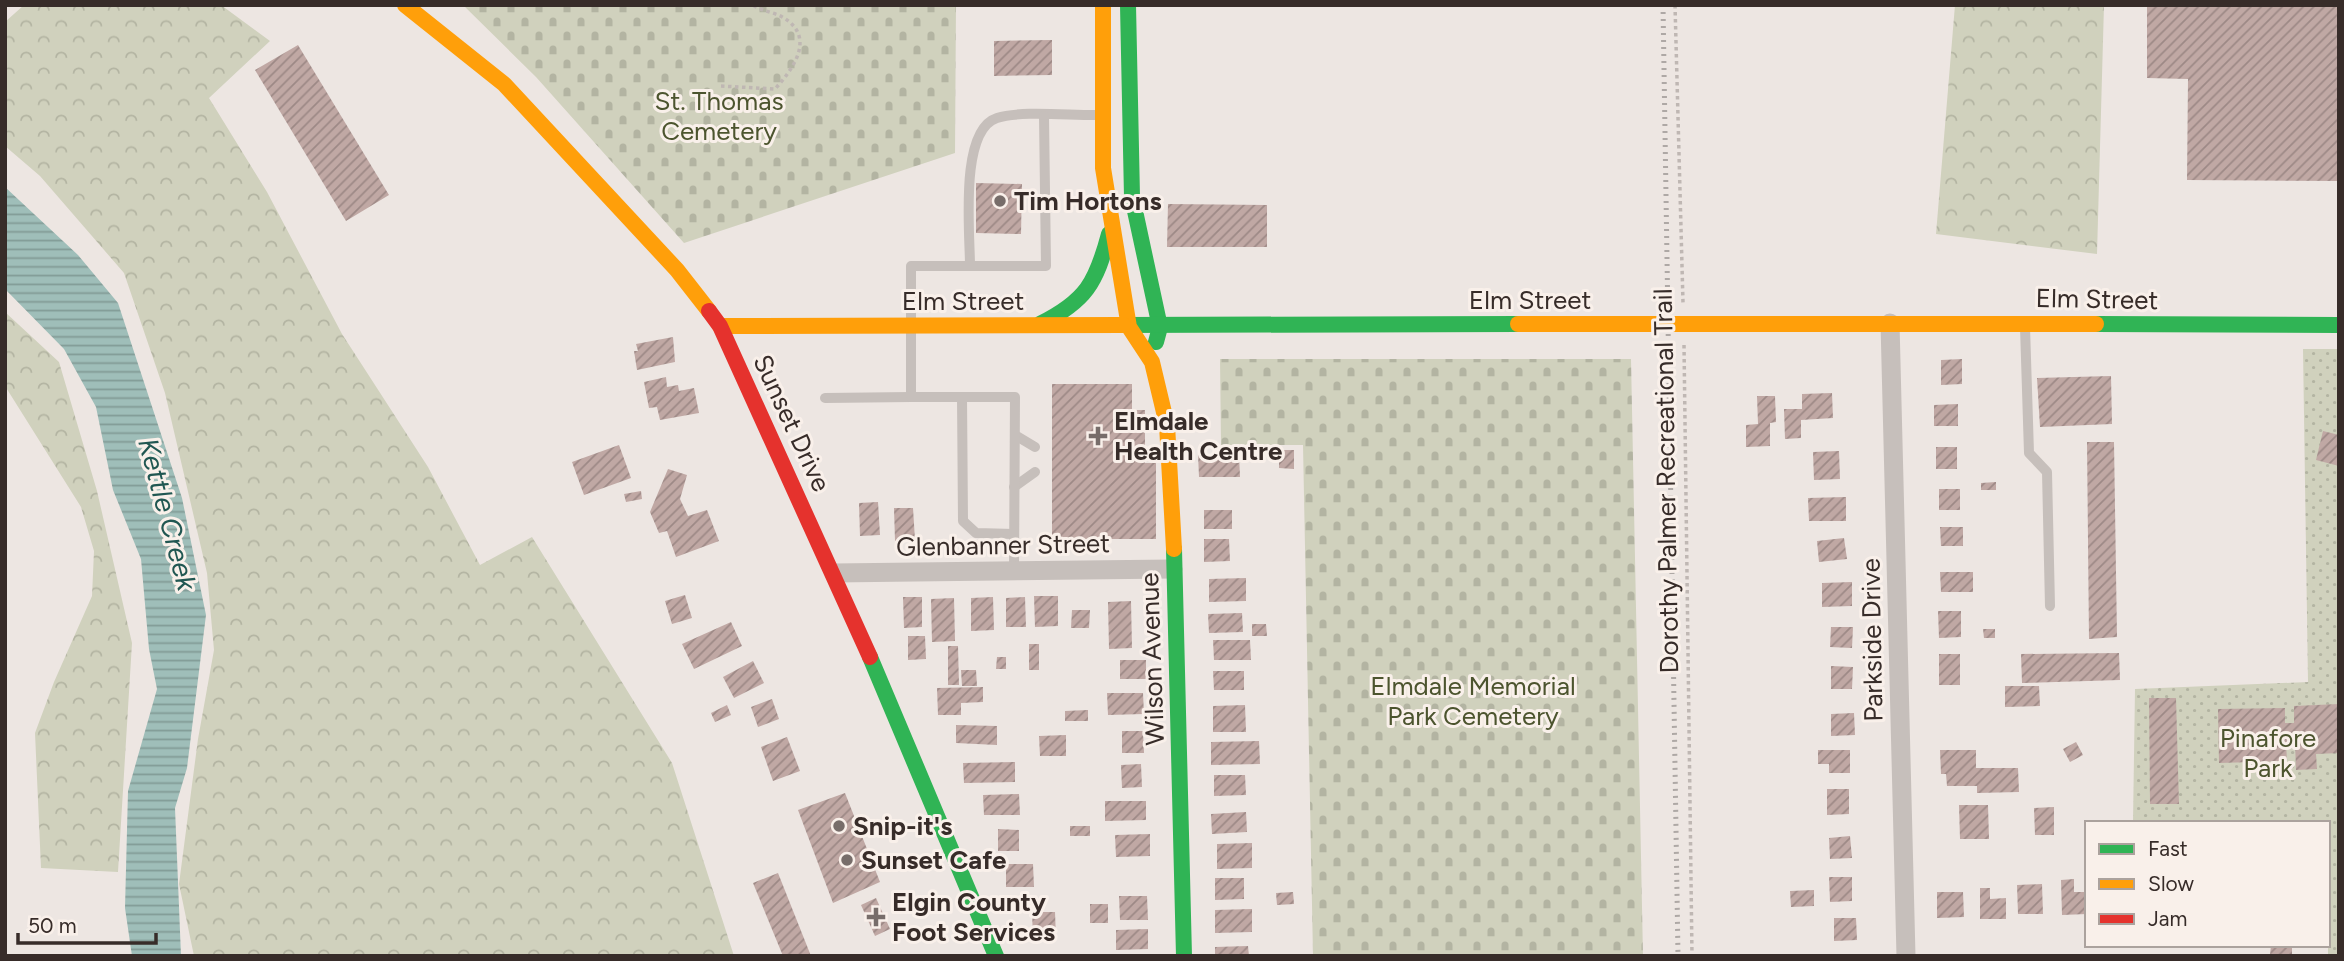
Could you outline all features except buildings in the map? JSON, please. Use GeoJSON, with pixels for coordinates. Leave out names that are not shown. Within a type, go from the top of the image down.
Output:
{"type":"FeatureCollection","features":[{"type":"Feature","properties":{"kind":"main road","name":"Sunset Drive"},"geometry":{"type":"LineString","coordinates":[[405,5],[445,34],[519,99],[677,270],[720,326],[834,573],[996,956]]}},
{"type":"Feature","properties":{"kind":"main road","name":"Wilson Avenue"},"geometry":{"type":"LineString","coordinates":[[1102,5],[1103,169],[1111,228],[1129,327],[1152,362],[1167,425],[1173,490],[1184,956]]}},
{"type":"Feature","properties":{"kind":"main road","name":"Wilson Avenue"},"geometry":{"type":"LineString","coordinates":[[1128,5],[1132,197],[1160,327],[1152,362]]}},
{"type":"Feature","properties":{"kind":"main road"},"geometry":{"type":"LineString","coordinates":[[1037,326],[1069,311],[1087,296],[1102,262],[1111,228]]}},
{"type":"Feature","properties":{"kind":"main road","name":"Elm Street"},"geometry":{"type":"LineString","coordinates":[[720,326],[1160,327],[1890,323],[2339,325]]}},
{"type":"Feature","properties":{"kind":"street","name":"Parkside Drive"},"geometry":{"type":"LineString","coordinates":[[1890,323],[1906,956]]}},
{"type":"Feature","properties":{"kind":"street","name":"Glenbanner Street"},"geometry":{"type":"LineString","coordinates":[[834,573],[1174,569]]}},
{"type":"Feature","properties":{"kind":"lane"},"geometry":{"type":"LineString","coordinates":[[970,266],[970,162],[977,142],[995,118],[1010,115],[1103,115]]}},
{"type":"Feature","properties":{"kind":"lane"},"geometry":{"type":"LineString","coordinates":[[911,397],[911,266],[1046,266],[1044,116]]}},
{"type":"Feature","properties":{"kind":"lane"},"geometry":{"type":"LineString","coordinates":[[2025,323],[2029,453],[2047,471],[2050,606]]}},
{"type":"Feature","properties":{"kind":"lane"},"geometry":{"type":"LineString","coordinates":[[962,397],[963,521],[976,533],[1014,534]]}},
{"type":"Feature","properties":{"kind":"lane"},"geometry":{"type":"LineString","coordinates":[[825,398],[1015,397],[1014,571]]}},
{"type":"Feature","properties":{"kind":"lane"},"geometry":{"type":"LineString","coordinates":[[1015,435],[1035,447]]}},
{"type":"Feature","properties":{"kind":"lane"},"geometry":{"type":"LineString","coordinates":[[1014,487],[1035,472]]}},
{"type":"Feature","properties":{"kind":"path"},"geometry":{"type":"LineString","coordinates":[[721,86],[775,89],[790,72],[798,55],[801,40],[795,29],[784,18],[753,5]]}},
{"type":"Feature","properties":{"kind":"path","name":"Dorothy Palmer Recreational Trail"},"geometry":{"type":"LineString","coordinates":[[1675,5],[1684,324],[1692,956]]}},
{"type":"Feature","properties":{"kind":"green space"},"geometry":{"type":"Polygon","coordinates":[[[24,5],[221,5],[270,41],[209,98],[267,192],[342,334],[428,467],[480,565],[532,537],[672,763],[734,956],[194,956],[179,884],[198,739],[214,650],[207,573],[165,393],[124,273],[40,176],[5,146],[5,22],[24,5]]]}},
{"type":"Feature","properties":{"kind":"green space","name":"St. Thomas Cemetery"},"geometry":{"type":"Polygon","coordinates":[[[463,5],[956,5],[955,153],[684,243],[536,77],[463,5]]]}},
{"type":"Feature","properties":{"kind":"green space"},"geometry":{"type":"Polygon","coordinates":[[[1955,5],[2104,5],[2097,254],[1936,234],[1955,5]]]}},
{"type":"Feature","properties":{"kind":"green space"},"geometry":{"type":"Polygon","coordinates":[[[5,312],[59,362],[97,491],[132,643],[118,872],[41,868],[35,733],[92,596],[94,551],[81,507],[5,386],[5,312]]]}},
{"type":"Feature","properties":{"kind":"green space","name":"Pinafore Park"},"geometry":{"type":"Polygon","coordinates":[[[2303,349],[2339,349],[2339,956],[2328,956],[2330,821],[2133,821],[2135,689],[2308,682],[2303,349]]]}},
{"type":"Feature","properties":{"kind":"green space","name":"Elmdale Memorial Park Cemetery"},"geometry":{"type":"Polygon","coordinates":[[[1220,359],[1631,359],[1643,956],[1313,956],[1303,445],[1221,445],[1220,359]]]}},
{"type":"Feature","properties":{"kind":"water","name":"Kettle Creek"},"geometry":{"type":"Polygon","coordinates":[[[5,187],[78,255],[118,303],[182,498],[206,615],[187,768],[175,808],[181,956],[132,956],[125,908],[128,791],[157,689],[149,649],[141,559],[113,490],[96,407],[64,349],[5,289],[5,187]]]}},
{"type":"Feature","properties":{"kind":"railway"},"geometry":{"type":"LineString","coordinates":[[1663,5],[1678,956]]}},
{"type":"Feature","properties":{"kind":"traffic: fast"},"geometry":{"type":"LineString","coordinates":[[1128,5],[1132,197],[1160,327],[1156,342]]}},
{"type":"Feature","properties":{"kind":"traffic: fast"},"geometry":{"type":"LineString","coordinates":[[1040,324],[1056,316],[1087,289],[1099,266],[1109,234]]}},
{"type":"Feature","properties":{"kind":"traffic: fast"},"geometry":{"type":"LineString","coordinates":[[1123,325],[1518,324]]}},
{"type":"Feature","properties":{"kind":"traffic: fast"},"geometry":{"type":"LineString","coordinates":[[2096,324],[2339,325]]}},
{"type":"Feature","properties":{"kind":"traffic: fast"},"geometry":{"type":"LineString","coordinates":[[1174,549],[1184,956]]}},
{"type":"Feature","properties":{"kind":"traffic: fast"},"geometry":{"type":"LineString","coordinates":[[870,657],[996,956]]}},
{"type":"Feature","properties":{"kind":"traffic: slow"},"geometry":{"type":"LineString","coordinates":[[405,5],[504,84],[677,270],[709,311]]}},
{"type":"Feature","properties":{"kind":"traffic: slow"},"geometry":{"type":"LineString","coordinates":[[1103,5],[1103,168],[1129,327],[1152,362],[1167,425],[1174,549]]}},
{"type":"Feature","properties":{"kind":"traffic: slow"},"geometry":{"type":"LineString","coordinates":[[1518,324],[2096,324]]}},
{"type":"Feature","properties":{"kind":"traffic: slow"},"geometry":{"type":"LineString","coordinates":[[720,326],[1123,325]]}},
{"type":"Feature","properties":{"kind":"traffic: jam"},"geometry":{"type":"LineString","coordinates":[[709,311],[720,326],[870,657]]}},
{"type":"Feature","properties":{"kind":"place","name":"Tim Hortons"},"geometry":{"type":"Point","coordinates":[1000,201]}},
{"type":"Feature","properties":{"kind":"place","name":"Elmdale Health Centre"},"geometry":{"type":"Point","coordinates":[1098,436]}},
{"type":"Feature","properties":{"kind":"place","name":"Snip-it's"},"geometry":{"type":"Point","coordinates":[839,826]}},
{"type":"Feature","properties":{"kind":"place","name":"Sunset Cafe"},"geometry":{"type":"Point","coordinates":[847,860]}},
{"type":"Feature","properties":{"kind":"place","name":"Elgin County Foot Services"},"geometry":{"type":"Point","coordinates":[876,917]}}]}
